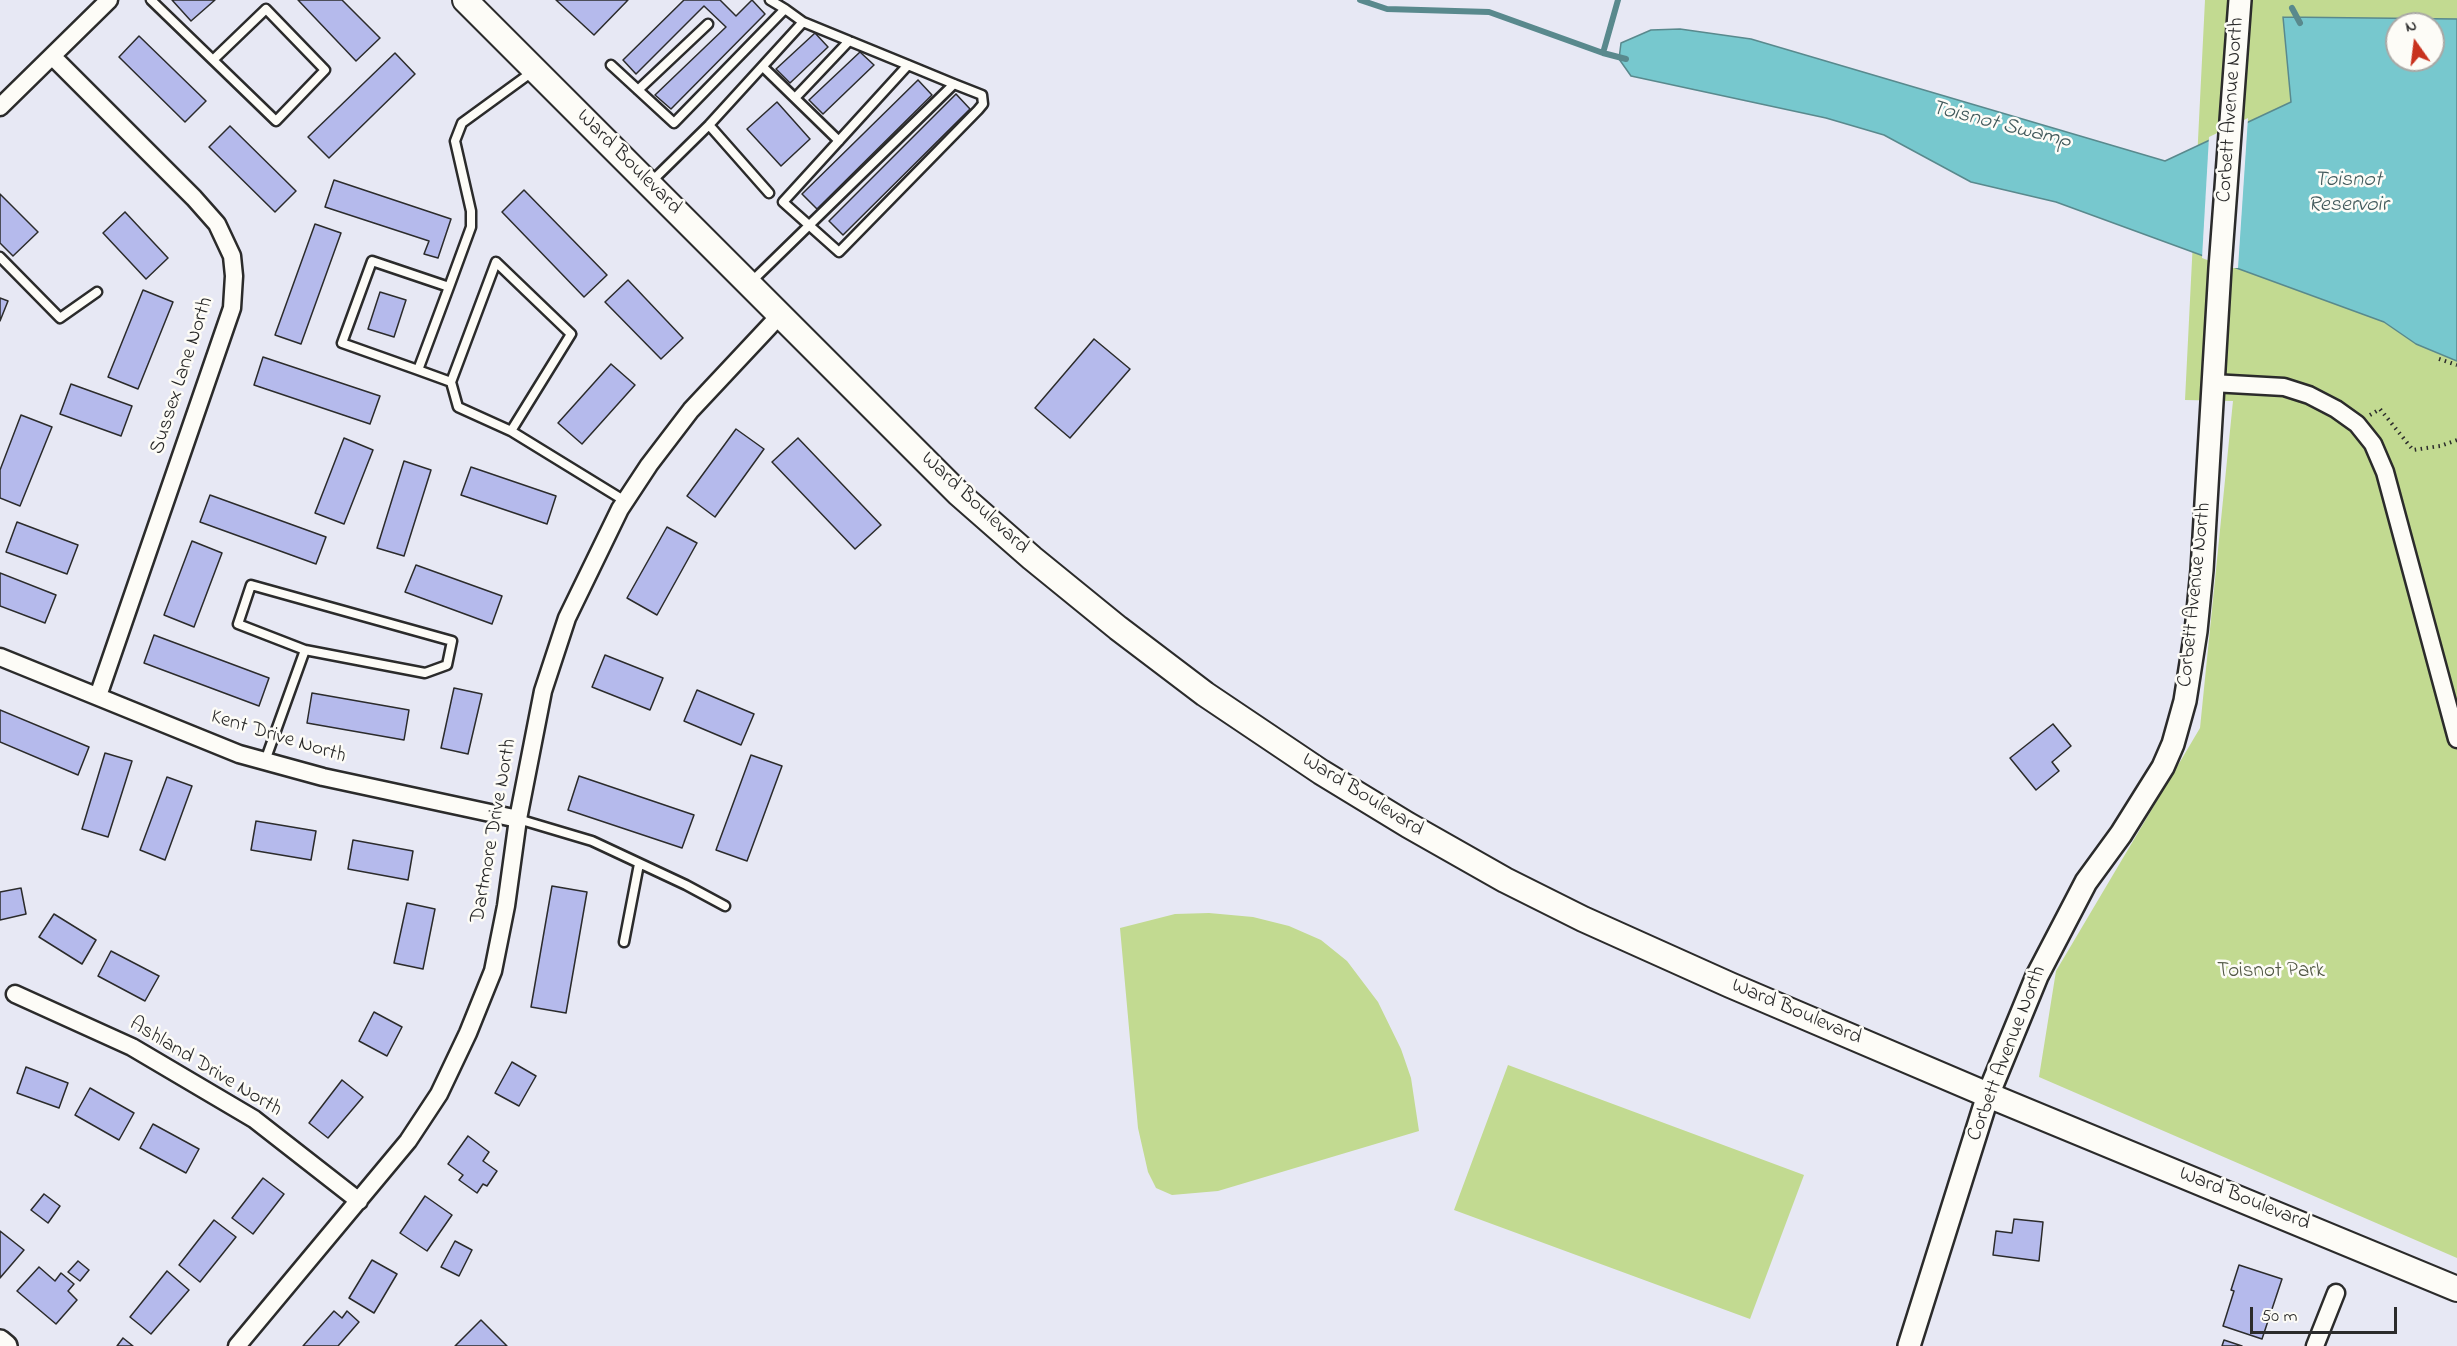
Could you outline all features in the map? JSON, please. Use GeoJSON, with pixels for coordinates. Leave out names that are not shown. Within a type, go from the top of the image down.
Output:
{"type":"FeatureCollection","features":[{"type":"Feature","properties":{"kind":"main road","name":"Ward Boulevard"},"geometry":{"type":"LineString","coordinates":[[465,0],[959,494],[1032,558],[1205,694],[1321,772],[1505,880],[1583,919],[1730,985],[1988,1095],[2457,1289]]}},
{"type":"Feature","properties":{"kind":"street"},"geometry":{"type":"LineString","coordinates":[[0,107],[109,0]]}},
{"type":"Feature","properties":{"kind":"street","name":"Corbett Avenue North"},"geometry":{"type":"LineString","coordinates":[[1909,1346],[1988,1095],[2037,976],[2086,882],[2121,834],[2163,767],[2173,744],[2185,701],[2196,631],[2202,570],[2212,383],[2240,0]]}},
{"type":"Feature","properties":{"kind":"street","name":"Sussex Lane North"},"geometry":{"type":"LineString","coordinates":[[52,56],[194,198],[217,224],[232,256],[234,276],[232,308],[98,696]]}},
{"type":"Feature","properties":{"kind":"street","name":"Dartmore Drive North"},"geometry":{"type":"LineString","coordinates":[[237,1346],[408,1141],[439,1094],[468,1033],[493,971],[506,906],[518,819],[543,691],[567,618],[625,501],[649,465],[691,410],[780,315]]}},
{"type":"Feature","properties":{"kind":"street"},"geometry":{"type":"LineString","coordinates":[[2212,383],[2284,387],[2308,394],[2336,409],[2357,424],[2373,444],[2385,472],[2457,739]]}},
{"type":"Feature","properties":{"kind":"street","name":"Kent Drive North"},"geometry":{"type":"LineString","coordinates":[[0,657],[239,754],[392,793],[518,819]]}},
{"type":"Feature","properties":{"kind":"street","name":"Ashland Drive North"},"geometry":{"type":"LineString","coordinates":[[15,994],[132,1047],[254,1119],[359,1201]]}},
{"type":"Feature","properties":{"kind":"street"},"geometry":{"type":"LineString","coordinates":[[2315,1346],[2336,1293]]}},
{"type":"Feature","properties":{"kind":"street"},"geometry":{"type":"LineString","coordinates":[[0,1341],[6,1346]]}},
{"type":"Feature","properties":{"kind":"lane"},"geometry":{"type":"LineString","coordinates":[[151,0],[276,121],[325,70],[266,9],[213,60]]}},
{"type":"Feature","properties":{"kind":"lane"},"geometry":{"type":"LineString","coordinates":[[770,0],[803,22],[982,95],[983,104],[839,252],[783,202],[908,65]]}},
{"type":"Feature","properties":{"kind":"lane"},"geometry":{"type":"LineString","coordinates":[[611,65],[674,123],[785,9]]}},
{"type":"Feature","properties":{"kind":"lane"},"geometry":{"type":"LineString","coordinates":[[649,184],[709,125],[803,22]]}},
{"type":"Feature","properties":{"kind":"lane"},"geometry":{"type":"LineString","coordinates":[[638,90],[708,24]]}},
{"type":"Feature","properties":{"kind":"lane"},"geometry":{"type":"LineString","coordinates":[[795,98],[849,41]]}},
{"type":"Feature","properties":{"kind":"lane"},"geometry":{"type":"LineString","coordinates":[[763,68],[839,141]]}},
{"type":"Feature","properties":{"kind":"lane"},"geometry":{"type":"LineString","coordinates":[[418,370],[471,227],[471,211],[455,141],[462,123],[535,70]]}},
{"type":"Feature","properties":{"kind":"lane"},"geometry":{"type":"LineString","coordinates":[[749,284],[954,84]]}},
{"type":"Feature","properties":{"kind":"lane"},"geometry":{"type":"LineString","coordinates":[[709,125],[769,193]]}},
{"type":"Feature","properties":{"kind":"lane"},"geometry":{"type":"LineString","coordinates":[[0,257],[60,318],[97,292]]}},
{"type":"Feature","properties":{"kind":"lane"},"geometry":{"type":"LineString","coordinates":[[449,287],[372,261],[342,343],[451,382]]}},
{"type":"Feature","properties":{"kind":"lane"},"geometry":{"type":"LineString","coordinates":[[511,431],[571,333],[496,262],[451,382],[458,407],[511,431],[625,501]]}},
{"type":"Feature","properties":{"kind":"lane"},"geometry":{"type":"LineString","coordinates":[[251,585],[452,641],[447,665],[425,673],[306,650],[238,624],[251,585]]}},
{"type":"Feature","properties":{"kind":"lane"},"geometry":{"type":"LineString","coordinates":[[265,761],[306,650]]}},
{"type":"Feature","properties":{"kind":"lane"},"geometry":{"type":"LineString","coordinates":[[518,819],[592,841],[725,906]]}},
{"type":"Feature","properties":{"kind":"lane"},"geometry":{"type":"LineString","coordinates":[[624,942],[639,864]]}},
{"type":"Feature","properties":{"kind":"path"},"geometry":{"type":"LineString","coordinates":[[2439,359],[2457,365]]}},
{"type":"Feature","properties":{"kind":"path"},"geometry":{"type":"LineString","coordinates":[[2357,424],[2380,409],[2413,450],[2440,446],[2457,440]]}},
{"type":"Feature","properties":{"kind":"green space","name":"Toisnot Park"},"geometry":{"type":"Polygon","coordinates":[[[2205,0],[2457,0],[2457,1258],[2039,1077],[2056,971],[2200,728],[2233,401],[2185,400],[2205,0]]]}},
{"type":"Feature","properties":{"kind":"green space"},"geometry":{"type":"Polygon","coordinates":[[[1209,913],[1253,917],[1289,926],[1321,940],[1347,961],[1378,1002],[1401,1049],[1411,1078],[1419,1131],[1218,1191],[1172,1195],[1156,1188],[1148,1172],[1138,1128],[1120,928],[1175,914],[1209,913]]]}},
{"type":"Feature","properties":{"kind":"green space"},"geometry":{"type":"Polygon","coordinates":[[[1508,1065],[1804,1175],[1750,1319],[1454,1210],[1508,1065]]]}},
{"type":"Feature","properties":{"kind":"water","name":"Toisnot Reservoir"},"geometry":{"type":"Polygon","coordinates":[[[2283,17],[2385,18],[2385,72],[2445,72],[2445,19],[2457,19],[2457,361],[2416,344],[2384,322],[2056,202],[1971,182],[1884,135],[1826,118],[1631,76],[1619,59],[1621,43],[1651,30],[1680,29],[1751,39],[2165,161],[2291,102],[2283,17]]]}},
{"type":"Feature","properties":{"kind":"pier"},"geometry":{"type":"Polygon","coordinates":[[[2248,118],[2238,268],[2229,268],[2202,258],[2209,137],[2248,118]]]}},
{"type":"Feature","properties":{"kind":"building"},"geometry":{"type":"Polygon","coordinates":[[[172,0],[215,0],[191,21],[172,0]]]}},
{"type":"Feature","properties":{"kind":"building"},"geometry":{"type":"Polygon","coordinates":[[[298,0],[342,0],[380,38],[356,61],[298,0]]]}},
{"type":"Feature","properties":{"kind":"building"},"geometry":{"type":"Polygon","coordinates":[[[556,0],[628,0],[594,35],[556,0]]]}},
{"type":"Feature","properties":{"kind":"building"},"geometry":{"type":"Polygon","coordinates":[[[684,0],[720,0],[736,16],[752,0],[765,14],[671,109],[655,95],[726,27],[704,6],[636,74],[623,60],[684,0]]]}},
{"type":"Feature","properties":{"kind":"building"},"geometry":{"type":"Polygon","coordinates":[[[815,33],[828,47],[790,83],[776,69],[815,33]]]}},
{"type":"Feature","properties":{"kind":"building"},"geometry":{"type":"Polygon","coordinates":[[[139,36],[206,101],[185,122],[119,57],[139,36]]]}},
{"type":"Feature","properties":{"kind":"building"},"geometry":{"type":"Polygon","coordinates":[[[860,52],[874,65],[823,114],[809,100],[860,52]]]}},
{"type":"Feature","properties":{"kind":"building"},"geometry":{"type":"Polygon","coordinates":[[[395,53],[415,74],[329,158],[308,137],[395,53]]]}},
{"type":"Feature","properties":{"kind":"building"},"geometry":{"type":"Polygon","coordinates":[[[918,80],[932,95],[817,209],[802,194],[918,80]]]}},
{"type":"Feature","properties":{"kind":"building"},"geometry":{"type":"Polygon","coordinates":[[[956,94],[970,109],[843,235],[829,221],[956,94]]]}},
{"type":"Feature","properties":{"kind":"building"},"geometry":{"type":"Polygon","coordinates":[[[777,102],[810,139],[781,166],[747,129],[777,102]]]}},
{"type":"Feature","properties":{"kind":"building"},"geometry":{"type":"Polygon","coordinates":[[[230,126],[296,191],[275,212],[209,147],[230,126]]]}},
{"type":"Feature","properties":{"kind":"building"},"geometry":{"type":"Polygon","coordinates":[[[334,180],[451,219],[438,258],[424,254],[429,241],[325,207],[334,180]]]}},
{"type":"Feature","properties":{"kind":"building"},"geometry":{"type":"Polygon","coordinates":[[[524,190],[607,275],[584,297],[502,212],[524,190]]]}},
{"type":"Feature","properties":{"kind":"building"},"geometry":{"type":"Polygon","coordinates":[[[0,194],[38,232],[13,256],[0,243],[0,194]]]}},
{"type":"Feature","properties":{"kind":"building"},"geometry":{"type":"Polygon","coordinates":[[[125,212],[168,258],[146,279],[103,233],[125,212]]]}},
{"type":"Feature","properties":{"kind":"building"},"geometry":{"type":"Polygon","coordinates":[[[315,224],[341,233],[301,344],[275,335],[315,224]]]}},
{"type":"Feature","properties":{"kind":"building"},"geometry":{"type":"Polygon","coordinates":[[[628,280],[683,338],[661,359],[605,302],[628,280]]]}},
{"type":"Feature","properties":{"kind":"building"},"geometry":{"type":"Polygon","coordinates":[[[143,290],[173,302],[138,389],[108,377],[143,290]]]}},
{"type":"Feature","properties":{"kind":"building"},"geometry":{"type":"Polygon","coordinates":[[[380,292],[406,300],[394,337],[368,329],[380,292]]]}},
{"type":"Feature","properties":{"kind":"building"},"geometry":{"type":"Polygon","coordinates":[[[0,298],[8,301],[0,321],[0,298]]]}},
{"type":"Feature","properties":{"kind":"building"},"geometry":{"type":"Polygon","coordinates":[[[1094,339],[1130,369],[1070,438],[1035,408],[1094,339]]]}},
{"type":"Feature","properties":{"kind":"building"},"geometry":{"type":"Polygon","coordinates":[[[263,357],[380,396],[370,424],[254,385],[263,357]]]}},
{"type":"Feature","properties":{"kind":"building"},"geometry":{"type":"Polygon","coordinates":[[[611,364],[635,385],[582,444],[558,423],[611,364]]]}},
{"type":"Feature","properties":{"kind":"building"},"geometry":{"type":"Polygon","coordinates":[[[71,384],[132,406],[121,436],[60,414],[71,384]]]}},
{"type":"Feature","properties":{"kind":"building"},"geometry":{"type":"Polygon","coordinates":[[[21,415],[52,427],[20,506],[0,498],[0,470],[21,415]]]}},
{"type":"Feature","properties":{"kind":"building"},"geometry":{"type":"Polygon","coordinates":[[[736,429],[764,449],[715,517],[687,496],[736,429]]]}},
{"type":"Feature","properties":{"kind":"building"},"geometry":{"type":"Polygon","coordinates":[[[344,438],[373,450],[344,524],[315,513],[344,438]]]}},
{"type":"Feature","properties":{"kind":"building"},"geometry":{"type":"Polygon","coordinates":[[[798,438],[881,525],[855,549],[772,462],[798,438]]]}},
{"type":"Feature","properties":{"kind":"building"},"geometry":{"type":"Polygon","coordinates":[[[404,461],[431,470],[404,556],[377,548],[404,461]]]}},
{"type":"Feature","properties":{"kind":"building"},"geometry":{"type":"Polygon","coordinates":[[[471,467],[556,496],[547,524],[461,495],[471,467]]]}},
{"type":"Feature","properties":{"kind":"building"},"geometry":{"type":"Polygon","coordinates":[[[210,495],[326,537],[316,564],[200,522],[210,495]]]}},
{"type":"Feature","properties":{"kind":"building"},"geometry":{"type":"Polygon","coordinates":[[[17,522],[78,545],[67,574],[6,552],[17,522]]]}},
{"type":"Feature","properties":{"kind":"building"},"geometry":{"type":"Polygon","coordinates":[[[667,527],[697,543],[657,615],[627,598],[667,527]]]}},
{"type":"Feature","properties":{"kind":"building"},"geometry":{"type":"Polygon","coordinates":[[[192,541],[222,553],[194,627],[164,615],[192,541]]]}},
{"type":"Feature","properties":{"kind":"building"},"geometry":{"type":"Polygon","coordinates":[[[416,565],[502,596],[492,624],[405,592],[416,565]]]}},
{"type":"Feature","properties":{"kind":"building"},"geometry":{"type":"Polygon","coordinates":[[[0,573],[56,595],[45,623],[0,606],[0,573]]]}},
{"type":"Feature","properties":{"kind":"building"},"geometry":{"type":"Polygon","coordinates":[[[154,635],[269,678],[259,706],[144,663],[154,635]]]}},
{"type":"Feature","properties":{"kind":"building"},"geometry":{"type":"Polygon","coordinates":[[[605,655],[663,678],[650,710],[592,687],[605,655]]]}},
{"type":"Feature","properties":{"kind":"building"},"geometry":{"type":"Polygon","coordinates":[[[454,688],[482,694],[468,754],[441,748],[454,688]]]}},
{"type":"Feature","properties":{"kind":"building"},"geometry":{"type":"Polygon","coordinates":[[[697,690],[754,714],[741,745],[684,721],[697,690]]]}},
{"type":"Feature","properties":{"kind":"building"},"geometry":{"type":"Polygon","coordinates":[[[312,693],[409,710],[404,740],[307,723],[312,693]]]}},
{"type":"Feature","properties":{"kind":"building"},"geometry":{"type":"Polygon","coordinates":[[[0,710],[89,747],[78,775],[0,742],[0,710]]]}},
{"type":"Feature","properties":{"kind":"building"},"geometry":{"type":"Polygon","coordinates":[[[2053,724],[2071,746],[2052,762],[2059,771],[2036,790],[2010,758],[2053,724]]]}},
{"type":"Feature","properties":{"kind":"building"},"geometry":{"type":"Polygon","coordinates":[[[105,753],[132,761],[108,837],[82,829],[105,753]]]}},
{"type":"Feature","properties":{"kind":"building"},"geometry":{"type":"Polygon","coordinates":[[[751,755],[782,766],[747,861],[716,850],[751,755]]]}},
{"type":"Feature","properties":{"kind":"building"},"geometry":{"type":"Polygon","coordinates":[[[579,776],[694,815],[682,848],[568,810],[579,776]]]}},
{"type":"Feature","properties":{"kind":"building"},"geometry":{"type":"Polygon","coordinates":[[[167,777],[192,786],[165,860],[140,850],[167,777]]]}},
{"type":"Feature","properties":{"kind":"building"},"geometry":{"type":"Polygon","coordinates":[[[256,821],[316,831],[311,860],[251,850],[256,821]]]}},
{"type":"Feature","properties":{"kind":"building"},"geometry":{"type":"Polygon","coordinates":[[[353,840],[413,851],[408,880],[348,869],[353,840]]]}},
{"type":"Feature","properties":{"kind":"building"},"geometry":{"type":"Polygon","coordinates":[[[552,886],[587,892],[566,1013],[531,1007],[552,886]]]}},
{"type":"Feature","properties":{"kind":"building"},"geometry":{"type":"Polygon","coordinates":[[[21,888],[26,914],[0,920],[0,892],[21,888]]]}},
{"type":"Feature","properties":{"kind":"building"},"geometry":{"type":"Polygon","coordinates":[[[407,903],[435,909],[423,969],[394,963],[407,903]]]}},
{"type":"Feature","properties":{"kind":"building"},"geometry":{"type":"Polygon","coordinates":[[[54,914],[96,940],[82,964],[39,937],[54,914]]]}},
{"type":"Feature","properties":{"kind":"building"},"geometry":{"type":"Polygon","coordinates":[[[111,951],[159,976],[145,1001],[98,976],[111,951]]]}},
{"type":"Feature","properties":{"kind":"building"},"geometry":{"type":"Polygon","coordinates":[[[374,1012],[402,1027],[387,1056],[359,1041],[374,1012]]]}},
{"type":"Feature","properties":{"kind":"building"},"geometry":{"type":"Polygon","coordinates":[[[512,1062],[536,1076],[519,1106],[495,1093],[512,1062]]]}},
{"type":"Feature","properties":{"kind":"building"},"geometry":{"type":"Polygon","coordinates":[[[26,1067],[68,1083],[59,1108],[17,1093],[26,1067]]]}},
{"type":"Feature","properties":{"kind":"building"},"geometry":{"type":"Polygon","coordinates":[[[342,1080],[363,1097],[328,1138],[309,1123],[342,1080]]]}},
{"type":"Feature","properties":{"kind":"building"},"geometry":{"type":"Polygon","coordinates":[[[90,1088],[134,1113],[119,1140],[75,1115],[90,1088]]]}},
{"type":"Feature","properties":{"kind":"building"},"geometry":{"type":"Polygon","coordinates":[[[153,1124],[199,1149],[186,1173],[140,1148],[153,1124]]]}},
{"type":"Feature","properties":{"kind":"building"},"geometry":{"type":"Polygon","coordinates":[[[468,1136],[489,1152],[483,1161],[497,1171],[487,1186],[483,1184],[477,1193],[459,1180],[463,1175],[448,1164],[468,1136]]]}},
{"type":"Feature","properties":{"kind":"building"},"geometry":{"type":"Polygon","coordinates":[[[263,1178],[284,1194],[253,1234],[232,1218],[263,1178]]]}},
{"type":"Feature","properties":{"kind":"building"},"geometry":{"type":"Polygon","coordinates":[[[44,1194],[60,1206],[48,1223],[31,1210],[44,1194]]]}},
{"type":"Feature","properties":{"kind":"building"},"geometry":{"type":"Polygon","coordinates":[[[425,1196],[452,1215],[427,1251],[400,1233],[425,1196]]]}},
{"type":"Feature","properties":{"kind":"building"},"geometry":{"type":"Polygon","coordinates":[[[2014,1219],[2043,1222],[2039,1261],[1993,1255],[1996,1231],[2012,1233],[2014,1219]]]}},
{"type":"Feature","properties":{"kind":"building"},"geometry":{"type":"Polygon","coordinates":[[[214,1220],[236,1237],[200,1282],[179,1265],[214,1220]]]}},
{"type":"Feature","properties":{"kind":"building"},"geometry":{"type":"Polygon","coordinates":[[[0,1231],[24,1250],[0,1278],[0,1231]]]}},
{"type":"Feature","properties":{"kind":"building"},"geometry":{"type":"Polygon","coordinates":[[[455,1241],[472,1250],[459,1276],[441,1267],[455,1241]]]}},
{"type":"Feature","properties":{"kind":"building"},"geometry":{"type":"Polygon","coordinates":[[[372,1260],[397,1274],[374,1313],[349,1298],[372,1260]]]}},
{"type":"Feature","properties":{"kind":"building"},"geometry":{"type":"Polygon","coordinates":[[[78,1261],[89,1270],[80,1281],[68,1272],[78,1261]]]}},
{"type":"Feature","properties":{"kind":"building"},"geometry":{"type":"Polygon","coordinates":[[[2239,1265],[2282,1279],[2262,1339],[2223,1326],[2239,1265]]]}},
{"type":"Feature","properties":{"kind":"building"},"geometry":{"type":"Polygon","coordinates":[[[39,1267],[55,1281],[61,1273],[74,1284],[68,1291],[77,1300],[56,1324],[17,1291],[39,1267]]]}},
{"type":"Feature","properties":{"kind":"building"},"geometry":{"type":"Polygon","coordinates":[[[167,1271],[189,1290],[151,1334],[130,1317],[167,1271]]]}},
{"type":"Feature","properties":{"kind":"building"},"geometry":{"type":"Polygon","coordinates":[[[334,1311],[342,1318],[347,1311],[359,1322],[338,1346],[303,1346],[334,1311]]]}},
{"type":"Feature","properties":{"kind":"building"},"geometry":{"type":"Polygon","coordinates":[[[481,1320],[507,1346],[455,1346],[481,1320]]]}},
{"type":"Feature","properties":{"kind":"building"},"geometry":{"type":"Polygon","coordinates":[[[123,1338],[133,1346],[117,1346],[123,1338]]]}},
{"type":"Feature","properties":{"kind":"building"},"geometry":{"type":"Polygon","coordinates":[[[2224,1340],[2242,1346],[2222,1346],[2224,1340]]]}},
{"type":"Feature","properties":{"kind":"waterway","name":"Toisnot Swamp"},"geometry":{"type":"LineString","coordinates":[[1360,0],[1387,9],[1489,12],[1626,59]]}},
{"type":"Feature","properties":{"kind":"waterway"},"geometry":{"type":"LineString","coordinates":[[1603,53],[1618,0]]}},
{"type":"Feature","properties":{"kind":"waterway"},"geometry":{"type":"LineString","coordinates":[[2292,8],[2300,23]]}}]}
